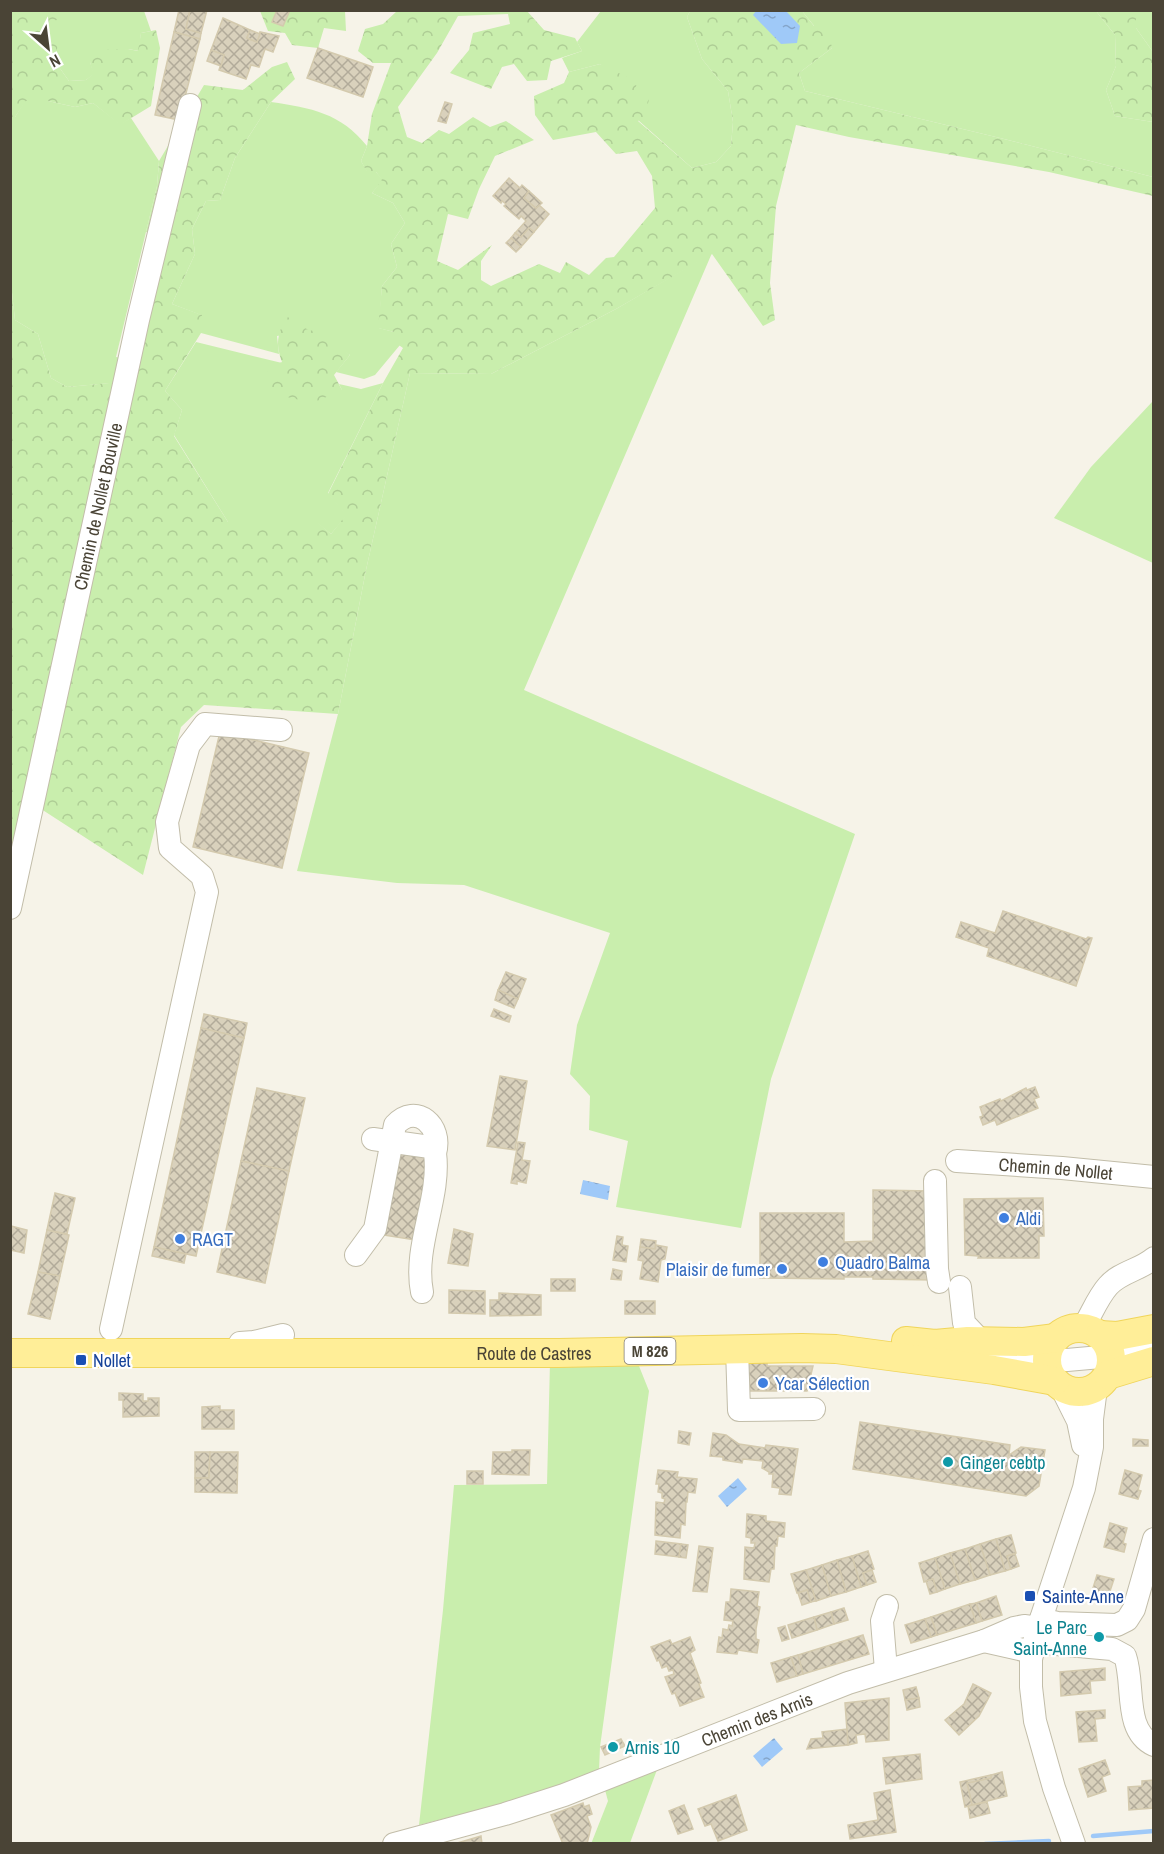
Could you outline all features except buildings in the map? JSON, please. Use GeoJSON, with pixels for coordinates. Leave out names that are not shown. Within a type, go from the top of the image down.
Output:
{"type":"FeatureCollection","features":[{"type":"Feature","properties":{"kind":"main road","name":"M 826"},"geometry":{"type":"LineString","coordinates":[[1154,1329],[1117,1336],[1100,1356],[1083,1393],[1055,1366],[1068,1330],[1100,1356],[1154,1361]]}},
{"type":"Feature","properties":{"kind":"main road","name":"Route de Castres"},"geometry":{"type":"LineString","coordinates":[[11,1348],[283,1335],[612,1336],[767,1332],[841,1333],[985,1348],[1024,1342],[1055,1366]]}},
{"type":"Feature","properties":{"kind":"main road","name":"Route de Castres"},"geometry":{"type":"LineString","coordinates":[[11,1348],[306,1352],[836,1349],[994,1370],[1055,1366]]}},
{"type":"Feature","properties":{"kind":"street","name":"Chemin de Nollet Bouville"},"geometry":{"type":"LineString","coordinates":[[10,908],[135,332],[190,105]]}},
{"type":"Feature","properties":{"kind":"street"},"geometry":{"type":"LineString","coordinates":[[111,1329],[207,892],[202,876],[170,848],[167,822],[189,745],[206,724],[281,730]]}},
{"type":"Feature","properties":{"kind":"street"},"geometry":{"type":"LineString","coordinates":[[356,1255],[375,1229],[381,1140],[406,1115],[414,1115],[430,1124],[438,1143],[432,1150],[434,1180],[421,1261],[422,1292]]}},
{"type":"Feature","properties":{"kind":"street"},"geometry":{"type":"LineString","coordinates":[[381,1140],[432,1150]]}},
{"type":"Feature","properties":{"kind":"street","name":"Chemin de Nollet"},"geometry":{"type":"LineString","coordinates":[[957,1161],[1062,1167],[1154,1177]]}},
{"type":"Feature","properties":{"kind":"street"},"geometry":{"type":"LineString","coordinates":[[935,1181],[937,1269],[950,1285],[963,1323],[985,1348]]}},
{"type":"Feature","properties":{"kind":"street"},"geometry":{"type":"LineString","coordinates":[[1074,1844],[1054,1788],[1035,1722],[1031,1687],[1037,1635],[1084,1488],[1092,1447],[1092,1419],[1108,1286],[1126,1272],[1147,1264],[1154,1258]]}},
{"type":"Feature","properties":{"kind":"street"},"geometry":{"type":"LineString","coordinates":[[306,1352],[352,1344],[594,1344],[757,1340],[825,1340],[909,1350],[985,1348]]}},
{"type":"Feature","properties":{"kind":"street"},"geometry":{"type":"LineString","coordinates":[[1100,1356],[1154,1346]]}},
{"type":"Feature","properties":{"kind":"street"},"geometry":{"type":"LineString","coordinates":[[737,1348],[739,1410],[814,1409]]}},
{"type":"Feature","properties":{"kind":"street"},"geometry":{"type":"LineString","coordinates":[[1055,1366],[1078,1421],[1087,1467]]}},
{"type":"Feature","properties":{"kind":"street"},"geometry":{"type":"LineString","coordinates":[[1037,1635],[1057,1623],[1117,1625],[1127,1620],[1134,1609],[1154,1539]]}},
{"type":"Feature","properties":{"kind":"street"},"geometry":{"type":"LineString","coordinates":[[886,1670],[882,1621],[887,1606]]}},
{"type":"Feature","properties":{"kind":"street","name":"Chemin des Arnis"},"geometry":{"type":"LineString","coordinates":[[394,1844],[505,1814],[564,1795],[810,1696],[886,1670],[984,1641],[1014,1628],[1024,1626],[1037,1635]]}},
{"type":"Feature","properties":{"kind":"street"},"geometry":{"type":"LineString","coordinates":[[1037,1635],[1112,1649],[1125,1656],[1129,1668],[1134,1725],[1147,1742],[1154,1745]]}},
{"type":"Feature","properties":{"kind":"green space"},"geometry":{"type":"Polygon","coordinates":[[[11,10],[72,11],[47,25],[60,38],[54,60],[69,81],[86,80],[93,74],[90,62],[99,50],[138,51],[141,33],[156,30],[160,48],[151,106],[120,125],[93,103],[75,107],[48,101],[26,101],[15,117],[15,133],[11,135],[11,10]]]}},
{"type":"Feature","properties":{"kind":"green space"},"geometry":{"type":"Polygon","coordinates":[[[72,11],[144,11],[151,31],[141,33],[139,51],[128,49],[90,62],[94,74],[86,80],[69,81],[54,60],[46,24],[72,11]]]}},
{"type":"Feature","properties":{"kind":"green space"},"geometry":{"type":"Polygon","coordinates":[[[260,11],[345,11],[346,31],[324,28],[318,48],[292,45],[285,33],[268,31],[260,11]]]}},
{"type":"Feature","properties":{"kind":"green space"},"geometry":{"type":"Polygon","coordinates":[[[397,11],[527,11],[544,30],[575,38],[582,51],[551,61],[547,80],[527,81],[514,64],[502,67],[491,89],[450,73],[469,50],[473,33],[510,24],[508,14],[458,16],[437,53],[398,107],[407,137],[422,143],[439,130],[449,134],[473,117],[490,127],[506,121],[534,140],[495,156],[468,219],[448,214],[437,261],[458,270],[492,245],[481,261],[481,280],[491,286],[539,264],[560,273],[566,262],[589,275],[606,258],[614,257],[655,208],[652,176],[637,151],[616,154],[596,132],[553,140],[535,115],[534,96],[564,83],[569,72],[600,64],[637,82],[635,91],[650,95],[645,116],[638,121],[692,168],[716,162],[731,146],[733,122],[728,91],[702,59],[687,17],[690,11],[802,11],[814,26],[827,24],[832,48],[799,73],[805,91],[1153,177],[1153,196],[1049,172],[849,137],[796,125],[776,206],[770,283],[775,320],[763,326],[712,254],[616,309],[491,374],[410,373],[366,570],[338,714],[204,705],[181,727],[143,875],[38,807],[11,859],[10,274],[15,320],[38,334],[51,378],[67,387],[130,381],[163,235],[146,232],[157,186],[159,161],[204,85],[243,90],[272,67],[287,62],[295,79],[271,102],[235,158],[220,200],[206,201],[192,229],[195,254],[172,304],[202,315],[201,333],[165,391],[182,410],[174,436],[228,522],[317,522],[331,534],[346,515],[328,494],[403,348],[393,341],[394,332],[378,328],[382,286],[397,267],[391,244],[405,223],[393,203],[372,193],[382,180],[376,172],[367,172],[361,161],[367,146],[372,114],[391,63],[373,63],[358,51],[365,29],[383,24],[397,11]]]}},
{"type":"Feature","properties":{"kind":"green space"},"geometry":{"type":"Polygon","coordinates":[[[601,11],[690,11],[687,17],[702,59],[728,91],[733,122],[731,146],[716,162],[692,168],[638,120],[635,91],[600,64],[569,72],[562,58],[582,51],[577,42],[601,11]]]}},
{"type":"Feature","properties":{"kind":"green space"},"geometry":{"type":"Polygon","coordinates":[[[802,11],[1096,11],[1115,35],[1116,66],[1106,90],[1115,116],[1153,122],[1153,177],[805,91],[799,73],[832,48],[802,11]]]}},
{"type":"Feature","properties":{"kind":"green space"},"geometry":{"type":"Polygon","coordinates":[[[1096,11],[1136,11],[1136,28],[1153,52],[1153,122],[1115,116],[1106,90],[1116,66],[1115,35],[1096,11]]]}},
{"type":"Feature","properties":{"kind":"green space"},"geometry":{"type":"Polygon","coordinates":[[[1136,11],[1153,11],[1153,52],[1136,28],[1136,11]]]}},
{"type":"Feature","properties":{"kind":"green space"},"geometry":{"type":"Polygon","coordinates":[[[25,101],[48,101],[75,107],[93,103],[120,124],[131,118],[159,161],[157,186],[116,357],[127,359],[122,382],[67,387],[51,378],[38,334],[15,320],[10,274],[10,135],[15,132],[15,117],[25,101]]]}},
{"type":"Feature","properties":{"kind":"green space"},"geometry":{"type":"Polygon","coordinates":[[[271,102],[324,114],[347,126],[357,135],[367,146],[361,161],[367,171],[376,172],[383,180],[372,193],[393,203],[405,223],[391,244],[397,267],[382,286],[379,328],[394,332],[400,345],[375,375],[364,379],[336,372],[350,355],[310,331],[277,336],[279,354],[201,333],[201,315],[172,304],[195,254],[192,229],[206,201],[220,200],[235,158],[271,102]]]}},
{"type":"Feature","properties":{"kind":"green space"},"geometry":{"type":"Polygon","coordinates":[[[712,253],[524,690],[855,834],[771,1079],[741,1228],[616,1207],[628,1141],[589,1130],[590,1096],[570,1074],[577,1025],[610,933],[464,885],[397,883],[297,871],[338,714],[366,570],[410,373],[491,374],[616,309],[712,253]]]}},
{"type":"Feature","properties":{"kind":"green space"},"geometry":{"type":"Polygon","coordinates":[[[286,316],[310,331],[329,325],[332,340],[350,355],[334,375],[342,390],[313,403],[274,394],[267,368],[282,362],[278,339],[286,316]]]}},
{"type":"Feature","properties":{"kind":"green space"},"geometry":{"type":"Polygon","coordinates":[[[196,342],[282,363],[342,390],[339,384],[361,389],[383,383],[328,493],[347,515],[331,534],[316,522],[228,522],[174,435],[182,410],[165,391],[196,342]]]}},
{"type":"Feature","properties":{"kind":"green space"},"geometry":{"type":"Polygon","coordinates":[[[1153,401],[1153,563],[1054,518],[1091,467],[1153,401]]]}},
{"type":"Feature","properties":{"kind":"green space"},"geometry":{"type":"Polygon","coordinates":[[[550,1362],[639,1366],[649,1391],[600,1747],[599,1771],[509,1802],[419,1825],[443,1610],[454,1485],[547,1484],[550,1362]]]}},
{"type":"Feature","properties":{"kind":"green space"},"geometry":{"type":"Polygon","coordinates":[[[658,1767],[630,1843],[591,1844],[608,1801],[605,1790],[658,1767]]]}},
{"type":"Feature","properties":{"kind":"water"},"geometry":{"type":"Polygon","coordinates":[[[756,11],[786,11],[800,26],[797,43],[781,44],[753,15],[756,11]]]}},
{"type":"Feature","properties":{"kind":"water"},"geometry":{"type":"Polygon","coordinates":[[[583,1180],[610,1186],[608,1200],[580,1194],[583,1180]]]}},
{"type":"Feature","properties":{"kind":"water"},"geometry":{"type":"Polygon","coordinates":[[[738,1478],[747,1489],[727,1507],[718,1496],[738,1478]]]}},
{"type":"Feature","properties":{"kind":"water"},"geometry":{"type":"Polygon","coordinates":[[[774,1738],[783,1749],[762,1767],[753,1756],[774,1738]]]}},
{"type":"Feature","properties":{"kind":"waterway"},"geometry":{"type":"LineString","coordinates":[[1093,1836],[1154,1831]]}},
{"type":"Feature","properties":{"kind":"waterway"},"geometry":{"type":"LineString","coordinates":[[985,1844],[1049,1841]]}},
{"type":"Feature","properties":{"kind":"place","name":"Aldi"},"geometry":{"type":"Point","coordinates":[1004,1218]}},
{"type":"Feature","properties":{"kind":"place","name":"RAGT"},"geometry":{"type":"Point","coordinates":[180,1239]}},
{"type":"Feature","properties":{"kind":"place","name":"Quadro Balma"},"geometry":{"type":"Point","coordinates":[823,1262]}},
{"type":"Feature","properties":{"kind":"place","name":"Plaisir de fumer"},"geometry":{"type":"Point","coordinates":[782,1269]}},
{"type":"Feature","properties":{"kind":"place","name":"Nollet"},"geometry":{"type":"Point","coordinates":[81,1360]}},
{"type":"Feature","properties":{"kind":"place","name":"Ycar Sélection"},"geometry":{"type":"Point","coordinates":[763,1383]}},
{"type":"Feature","properties":{"kind":"place","name":"Ginger cebtp"},"geometry":{"type":"Point","coordinates":[948,1462]}},
{"type":"Feature","properties":{"kind":"place","name":"Sainte-Anne"},"geometry":{"type":"Point","coordinates":[1030,1596]}},
{"type":"Feature","properties":{"kind":"place","name":"Le Parc Saint-Anne"},"geometry":{"type":"Point","coordinates":[1099,1637]}},
{"type":"Feature","properties":{"kind":"place","name":"Arnis 10"},"geometry":{"type":"Point","coordinates":[613,1747]}}]}
